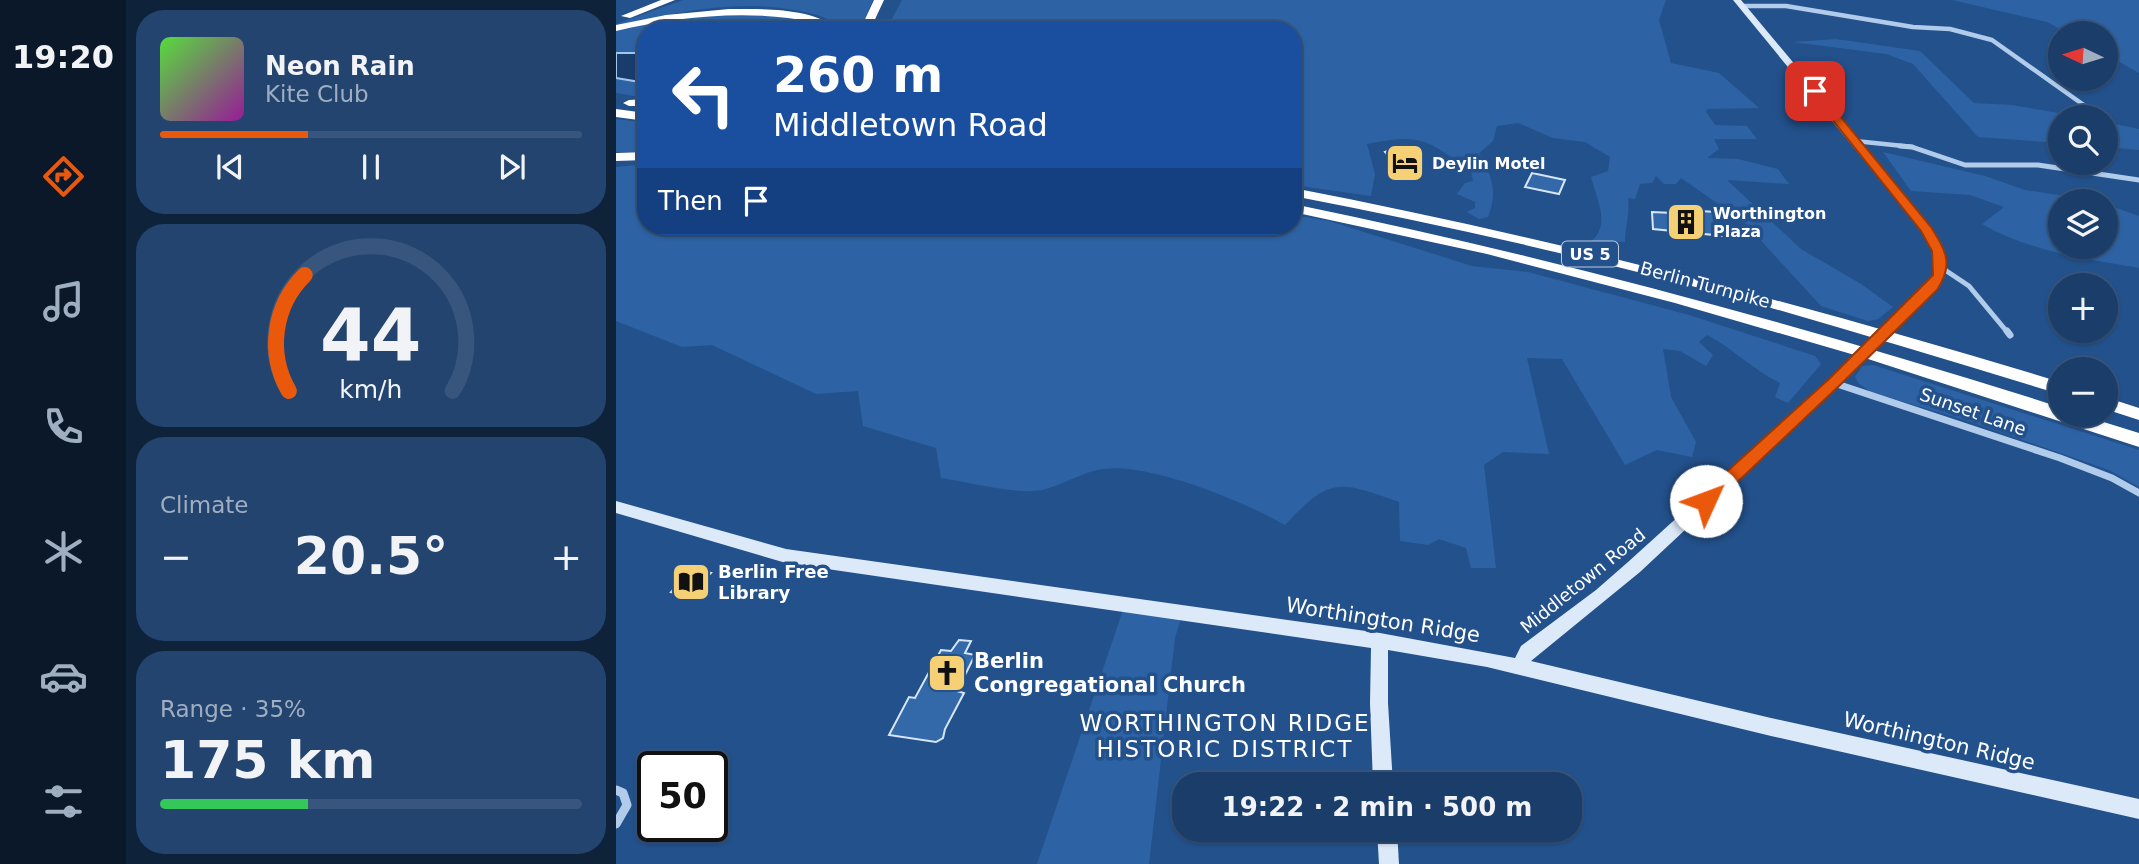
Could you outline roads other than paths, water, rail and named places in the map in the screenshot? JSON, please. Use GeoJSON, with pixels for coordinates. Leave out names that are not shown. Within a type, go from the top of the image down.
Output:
{"type":"FeatureCollection","features":[{"type":"Feature","properties":{"kind":"highway"},"geometry":{"type":"LineString","coordinates":[[616,10],[644,0]]}},
{"type":"Feature","properties":{"kind":"highway"},"geometry":{"type":"LineString","coordinates":[[616,19],[670,0]]}},
{"type":"Feature","properties":{"kind":"highway"},"geometry":{"type":"LineString","coordinates":[[870,21],[879,0]]}},
{"type":"Feature","properties":{"kind":"highway"},"geometry":{"type":"LineString","coordinates":[[649,21],[687,13],[752,9],[803,15],[823,21]]}},
{"type":"Feature","properties":{"kind":"highway"},"geometry":{"type":"LineString","coordinates":[[616,28],[637,24]]}},
{"type":"Feature","properties":{"kind":"highway"},"geometry":{"type":"LineString","coordinates":[[616,101],[637,103]]}},
{"type":"Feature","properties":{"kind":"highway"},"geometry":{"type":"LineString","coordinates":[[616,113],[637,116]]}},
{"type":"Feature","properties":{"kind":"highway"},"geometry":{"type":"LineString","coordinates":[[616,157],[637,156]]}},
{"type":"Feature","properties":{"kind":"highway","name":"Berlin Turnpike"},"geometry":{"type":"LineString","coordinates":[[1302,194],[1440,220],[1620,262],[1882,333],[2048,384]]}},
{"type":"Feature","properties":{"kind":"highway","name":"Berlin Turnpike"},"geometry":{"type":"LineString","coordinates":[[1302,210],[1546,265],[1863,352],[2048,410]]}},
{"type":"Feature","properties":{"kind":"highway"},"geometry":{"type":"LineString","coordinates":[[2118,407],[2139,414]]}},
{"type":"Feature","properties":{"kind":"highway","name":"Berlin Turnpike"},"geometry":{"type":"LineString","coordinates":[[2100,427],[2139,440]]}},
{"type":"Feature","properties":{"kind":"street"},"geometry":{"type":"LineString","coordinates":[[1740,3],[1786,6],[1913,27],[1950,29],[1992,40],[2084,105]]}},
{"type":"Feature","properties":{"kind":"street"},"geometry":{"type":"LineString","coordinates":[[1740,3],[1926,229],[1939,251],[1942,268],[1969,286],[2010,335]]}},
{"type":"Feature","properties":{"kind":"street"},"geometry":{"type":"LineString","coordinates":[[1855,141],[1912,147],[1965,165],[2038,165],[2139,180]]}},
{"type":"Feature","properties":{"kind":"street","name":"Middletown Road"},"geometry":{"type":"LineString","coordinates":[[1519,667],[1527,652],[1602,594],[1834,383],[1882,333],[1932,287],[1942,268]]}},
{"type":"Feature","properties":{"kind":"street","name":"Sunset Lane"},"geometry":{"type":"LineString","coordinates":[[1834,383],[2069,461],[2112,478],[2139,493]]}},
{"type":"Feature","properties":{"kind":"street","name":"Worthington Ridge"},"geometry":{"type":"LineString","coordinates":[[616,507],[786,556],[1380,641],[1519,667],[1785,730],[2139,808]]}},
{"type":"Feature","properties":{"kind":"street"},"geometry":{"type":"LineString","coordinates":[[1380,641],[1379,703],[1382,772]]}},
{"type":"Feature","properties":{"kind":"street"},"geometry":{"type":"LineString","coordinates":[[616,790],[623,793],[627,804],[616,824]]}},
{"type":"Feature","properties":{"kind":"street"},"geometry":{"type":"LineString","coordinates":[[1388,842],[1389,864]]}},
{"type":"Feature","properties":{"kind":"place","name":"Deylin Motel"},"geometry":{"type":"Point","coordinates":[1405,163]}},
{"type":"Feature","properties":{"kind":"place","name":"Worthington Plaza"},"geometry":{"type":"Point","coordinates":[1686,222]}},
{"type":"Feature","properties":{"kind":"place","name":"Berlin Free Library"},"geometry":{"type":"Point","coordinates":[691,582]}},
{"type":"Feature","properties":{"kind":"place","name":"Berlin Congregational Church"},"geometry":{"type":"Point","coordinates":[947,673]}},
{"type":"Feature","properties":{"kind":"district","name":"WORTHINGTON RIDGE HISTORIC DISTRICT"},"geometry":{"type":"Point","coordinates":[1225,736]}}]}
